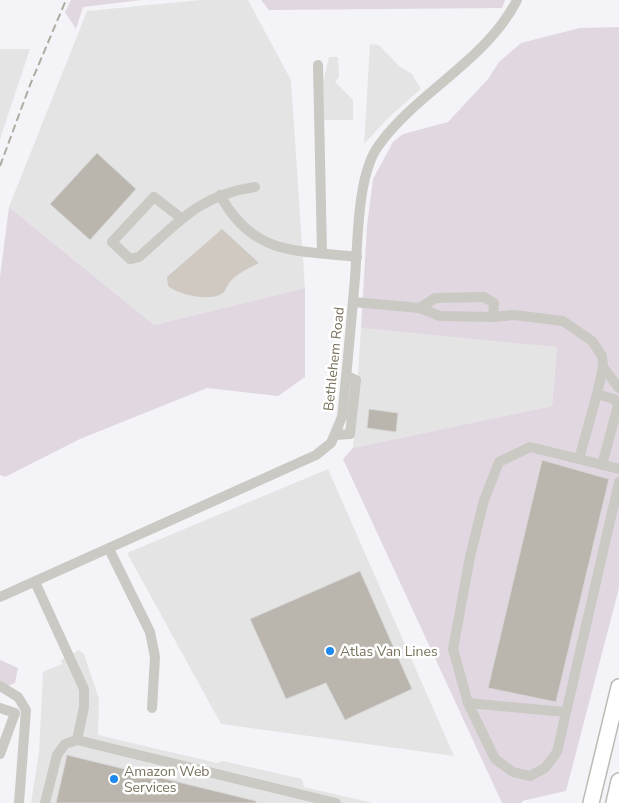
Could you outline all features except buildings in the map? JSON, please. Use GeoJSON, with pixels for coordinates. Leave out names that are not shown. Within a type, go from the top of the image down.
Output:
{"type":"FeatureCollection","features":[{"type":"Feature","properties":{"kind":"highway"},"geometry":{"type":"LineString","coordinates":[[591,803],[619,687]]}},
{"type":"Feature","properties":{"kind":"highway"},"geometry":{"type":"LineString","coordinates":[[614,803],[619,781]]}},
{"type":"Feature","properties":{"kind":"street","name":"Bethlehem Road"},"geometry":{"type":"LineString","coordinates":[[0,598],[316,455],[336,435],[342,417],[347,376],[365,173],[373,153],[387,135],[486,44],[507,18],[517,0]]}},
{"type":"Feature","properties":{"kind":"street"},"geometry":{"type":"LineString","coordinates":[[318,65],[322,253]]}},
{"type":"Feature","properties":{"kind":"street"},"geometry":{"type":"LineString","coordinates":[[181,218],[154,197],[112,242],[130,259],[139,257],[181,218],[200,204],[220,195],[255,187]]}},
{"type":"Feature","properties":{"kind":"street"},"geometry":{"type":"LineString","coordinates":[[220,195],[240,224],[265,243],[283,249],[357,257]]}},
{"type":"Feature","properties":{"kind":"street"},"geometry":{"type":"LineString","coordinates":[[420,308],[435,298],[484,297],[494,303],[493,317]]}},
{"type":"Feature","properties":{"kind":"street"},"geometry":{"type":"LineString","coordinates":[[353,302],[420,308],[440,316],[493,317],[514,315],[563,321],[592,341],[602,356],[603,367],[579,459]]}},
{"type":"Feature","properties":{"kind":"street"},"geometry":{"type":"LineString","coordinates":[[603,367],[619,388]]}},
{"type":"Feature","properties":{"kind":"street"},"geometry":{"type":"LineString","coordinates":[[597,394],[614,399],[618,405],[602,465]]}},
{"type":"Feature","properties":{"kind":"street"},"geometry":{"type":"LineString","coordinates":[[619,469],[530,447],[499,462],[482,510],[470,557],[453,649],[468,703],[496,759],[513,772],[530,776],[545,768],[557,752],[619,482]]}},
{"type":"Feature","properties":{"kind":"street"},"geometry":{"type":"LineString","coordinates":[[109,549],[150,632],[155,657],[152,708]]}},
{"type":"Feature","properties":{"kind":"street"},"geometry":{"type":"LineString","coordinates":[[34,582],[84,689],[84,707],[77,740]]}},
{"type":"Feature","properties":{"kind":"street"},"geometry":{"type":"LineString","coordinates":[[0,686],[18,697],[26,710],[19,803]]}},
{"type":"Feature","properties":{"kind":"street"},"geometry":{"type":"LineString","coordinates":[[468,703],[565,712]]}},
{"type":"Feature","properties":{"kind":"street"},"geometry":{"type":"LineString","coordinates":[[0,708],[15,714],[0,754]]}},
{"type":"Feature","properties":{"kind":"street"},"geometry":{"type":"LineString","coordinates":[[45,803],[57,754],[65,744],[77,740],[336,803]]}},
{"type":"Feature","properties":{"kind":"shaded area"},"geometry":{"type":"Polygon","coordinates":[[[71,0],[142,0],[83,7],[76,29],[65,12],[71,0]]]}},
{"type":"Feature","properties":{"kind":"shaded area"},"geometry":{"type":"Polygon","coordinates":[[[201,0],[248,0],[291,80],[305,288],[154,325],[9,207],[87,11],[201,0]]]}},
{"type":"Feature","properties":{"kind":"shaded area"},"geometry":{"type":"Polygon","coordinates":[[[261,0],[505,0],[502,8],[269,10],[261,0]]]}},
{"type":"Feature","properties":{"kind":"shaded area"},"geometry":{"type":"Polygon","coordinates":[[[619,27],[619,588],[566,791],[522,801],[522,803],[502,803],[343,459],[353,448],[552,406],[557,347],[361,328],[367,226],[373,179],[393,142],[403,134],[448,122],[488,79],[499,62],[521,43],[580,28],[619,27]]]}},
{"type":"Feature","properties":{"kind":"shaded area"},"geometry":{"type":"Polygon","coordinates":[[[370,44],[379,45],[399,66],[412,74],[421,89],[389,117],[364,144],[370,44]]]}},
{"type":"Feature","properties":{"kind":"shaded area"},"geometry":{"type":"Polygon","coordinates":[[[0,49],[30,49],[0,139],[0,49]]]}},
{"type":"Feature","properties":{"kind":"shaded area"},"geometry":{"type":"Polygon","coordinates":[[[329,57],[338,57],[339,77],[335,82],[353,100],[353,120],[324,120],[323,82],[329,57]]]}},
{"type":"Feature","properties":{"kind":"shaded area"},"geometry":{"type":"Polygon","coordinates":[[[9,207],[154,325],[305,288],[305,377],[278,396],[207,388],[80,439],[5,477],[0,475],[0,277],[9,207]]]}},
{"type":"Feature","properties":{"kind":"shaded area"},"geometry":{"type":"Polygon","coordinates":[[[222,229],[259,263],[235,277],[225,291],[218,296],[187,295],[168,286],[167,277],[222,229]]]}},
{"type":"Feature","properties":{"kind":"shaded area"},"geometry":{"type":"Polygon","coordinates":[[[361,328],[557,346],[552,406],[353,448],[361,328]]]}},
{"type":"Feature","properties":{"kind":"shaded area"},"geometry":{"type":"Polygon","coordinates":[[[328,469],[454,756],[221,724],[127,553],[328,469]]]}},
{"type":"Feature","properties":{"kind":"shaded area"},"geometry":{"type":"Polygon","coordinates":[[[79,650],[84,654],[99,699],[98,735],[217,763],[223,761],[302,779],[304,787],[373,803],[31,803],[39,752],[43,672],[62,664],[61,660],[79,650]]]}},
{"type":"Feature","properties":{"kind":"shaded area"},"geometry":{"type":"Polygon","coordinates":[[[0,660],[18,668],[15,683],[8,686],[0,682],[0,660]]]}},
{"type":"Feature","properties":{"kind":"railway"},"geometry":{"type":"LineString","coordinates":[[0,166],[30,85],[66,0]]}},
{"type":"Feature","properties":{"kind":"place","name":"Atlas Van Lines"},"geometry":{"type":"Point","coordinates":[330,651]}},
{"type":"Feature","properties":{"kind":"place","name":"Amazon Web Services"},"geometry":{"type":"Point","coordinates":[114,779]}}]}
